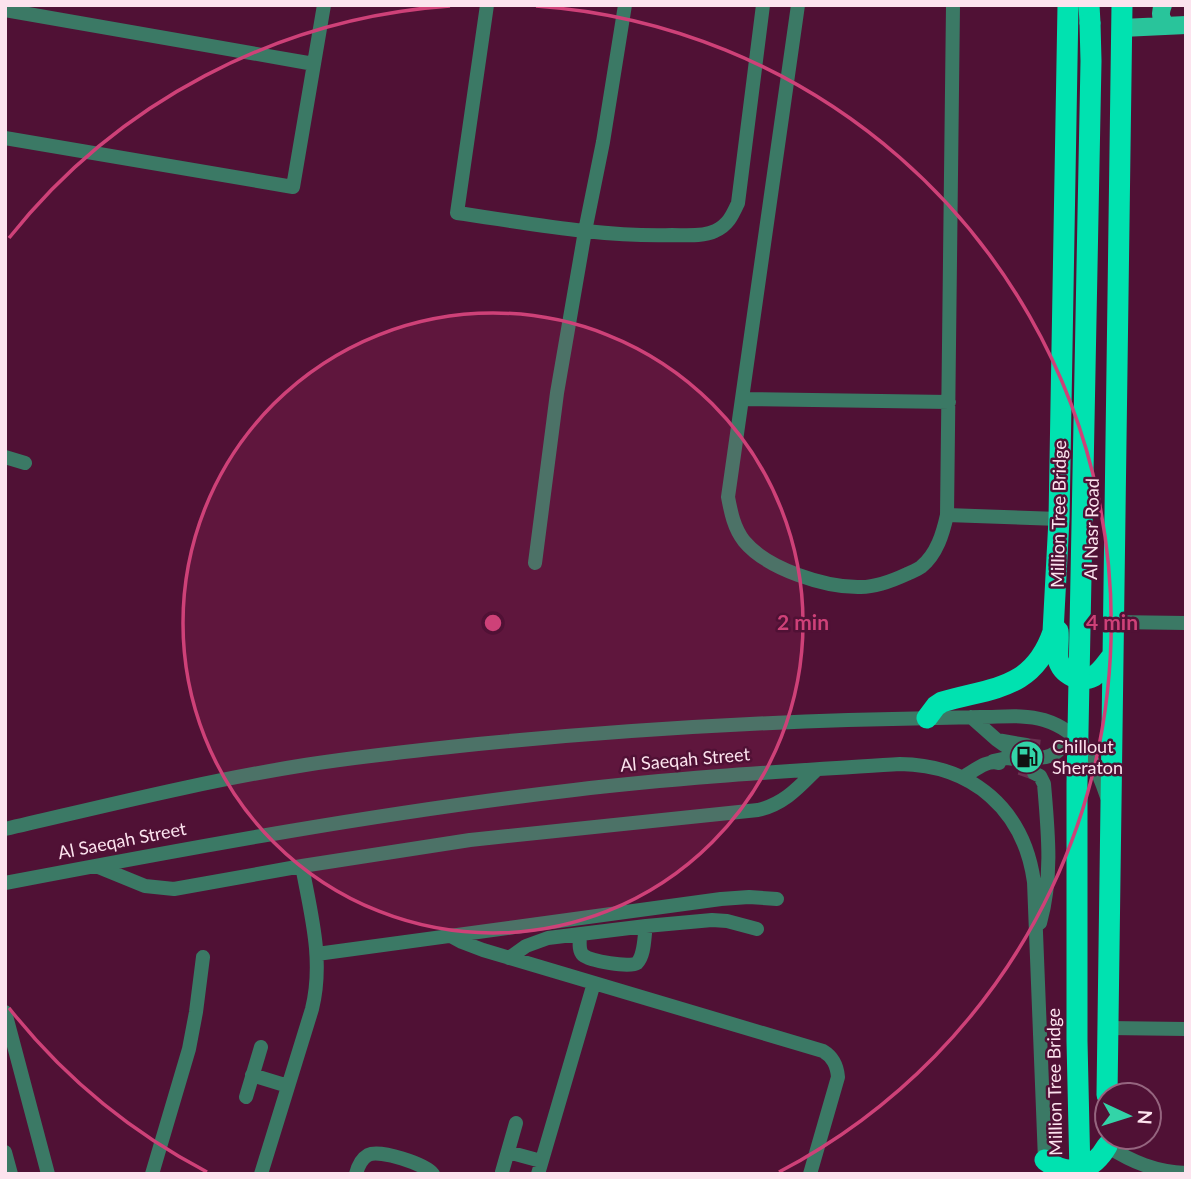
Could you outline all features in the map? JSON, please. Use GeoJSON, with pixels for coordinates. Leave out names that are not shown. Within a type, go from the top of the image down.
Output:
{"type":"FeatureCollection","features":[{"type":"Feature","properties":{"kind":"highway"},"geometry":{"type":"LineString","coordinates":[[927,718],[942,702],[1019,679],[1040,660],[1053,632],[1059,519],[1068,5]]}},
{"type":"Feature","properties":{"kind":"highway","name":"Al Nasr Road"},"geometry":{"type":"LineString","coordinates":[[1107,1081],[1122,5]]}},
{"type":"Feature","properties":{"kind":"highway","name":"Million Tree Bridge"},"geometry":{"type":"LineString","coordinates":[[1080,1174],[1077,783],[1091,61],[1089,14]]}},
{"type":"Feature","properties":{"kind":"highway"},"geometry":{"type":"LineString","coordinates":[[1055,615],[1059,632],[1059,660],[1068,674],[1080,679],[1092,677],[1113,655]]}},
{"type":"Feature","properties":{"kind":"highway"},"geometry":{"type":"LineString","coordinates":[[1046,1167],[1054,1166],[1074,1171],[1094,1163],[1103,1151]]}},
{"type":"Feature","properties":{"kind":"highway"},"geometry":{"type":"LineString","coordinates":[[1108,1151],[1109,1174]]}},
{"type":"Feature","properties":{"kind":"main road"},"geometry":{"type":"LineString","coordinates":[[1163,5],[1160,14],[1167,26]]}},
{"type":"Feature","properties":{"kind":"main road"},"geometry":{"type":"LineString","coordinates":[[1122,28],[1186,26]]}},
{"type":"Feature","properties":{"kind":"street"},"geometry":{"type":"LineString","coordinates":[[5,138],[293,187],[324,5]]}},
{"type":"Feature","properties":{"kind":"street"},"geometry":{"type":"LineString","coordinates":[[487,5],[457,214],[585,231],[651,236],[713,232],[730,221],[738,203],[763,5]]}},
{"type":"Feature","properties":{"kind":"street"},"geometry":{"type":"LineString","coordinates":[[798,5],[728,497],[732,520],[742,539],[753,551],[781,568],[812,580],[862,587],[890,582],[921,567],[943,534],[947,515],[953,5]]}},
{"type":"Feature","properties":{"kind":"street"},"geometry":{"type":"LineString","coordinates":[[536,563],[557,393],[625,6]]}},
{"type":"Feature","properties":{"kind":"street"},"geometry":{"type":"LineString","coordinates":[[5,10],[314,64]]}},
{"type":"Feature","properties":{"kind":"street"},"geometry":{"type":"LineString","coordinates":[[742,399],[949,402]]}},
{"type":"Feature","properties":{"kind":"street"},"geometry":{"type":"LineString","coordinates":[[5,457],[25,463]]}},
{"type":"Feature","properties":{"kind":"street"},"geometry":{"type":"LineString","coordinates":[[947,515],[1059,519]]}},
{"type":"Feature","properties":{"kind":"street"},"geometry":{"type":"LineString","coordinates":[[1114,622],[1186,623]]}},
{"type":"Feature","properties":{"kind":"street","name":"Al Saeqah Street"},"geometry":{"type":"LineString","coordinates":[[5,829],[202,783],[362,757],[606,733],[802,722],[1013,716],[1054,724],[1072,735],[1093,761],[1111,808]]}},
{"type":"Feature","properties":{"kind":"street"},"geometry":{"type":"LineString","coordinates":[[971,717],[1007,747],[1027,756],[1057,752],[1072,735]]}},
{"type":"Feature","properties":{"kind":"street"},"geometry":{"type":"LineString","coordinates":[[997,740],[1026,746]]}},
{"type":"Feature","properties":{"kind":"street"},"geometry":{"type":"LineString","coordinates":[[1042,747],[1060,748]]}},
{"type":"Feature","properties":{"kind":"street"},"geometry":{"type":"LineString","coordinates":[[963,777],[993,761],[1007,758],[1039,763],[1046,769],[1033,775],[993,761]]}},
{"type":"Feature","properties":{"kind":"street","name":"Al Saeqah Street"},"geometry":{"type":"LineString","coordinates":[[5,883],[318,826],[488,800],[651,781],[913,764],[939,768],[963,777],[982,789],[998,804],[1023,840],[1032,868],[1046,1167]]}},
{"type":"Feature","properties":{"kind":"street"},"geometry":{"type":"LineString","coordinates":[[96,866],[137,884],[163,889],[184,888],[302,866],[470,840],[758,810],[783,801],[816,770]]}},
{"type":"Feature","properties":{"kind":"street"},"geometry":{"type":"LineString","coordinates":[[1033,775],[1049,870],[1047,896],[1036,938]]}},
{"type":"Feature","properties":{"kind":"street"},"geometry":{"type":"LineString","coordinates":[[261,1174],[317,982],[317,954],[302,866]]}},
{"type":"Feature","properties":{"kind":"street"},"geometry":{"type":"LineString","coordinates":[[317,954],[720,899],[777,899]]}},
{"type":"Feature","properties":{"kind":"street"},"geometry":{"type":"LineString","coordinates":[[509,958],[526,946],[548,938],[696,920],[727,921],[757,929]]}},
{"type":"Feature","properties":{"kind":"street"},"geometry":{"type":"LineString","coordinates":[[580,934],[581,951],[585,957],[628,966],[642,956],[646,926]]}},
{"type":"Feature","properties":{"kind":"street"},"geometry":{"type":"LineString","coordinates":[[451,936],[509,958],[828,1054],[836,1064],[838,1077],[810,1174]]}},
{"type":"Feature","properties":{"kind":"street"},"geometry":{"type":"LineString","coordinates":[[152,1174],[189,1049],[202,957]]}},
{"type":"Feature","properties":{"kind":"street"},"geometry":{"type":"LineString","coordinates":[[508,1152],[540,1168],[594,983]]}},
{"type":"Feature","properties":{"kind":"street"},"geometry":{"type":"LineString","coordinates":[[5,1012],[48,1174]]}},
{"type":"Feature","properties":{"kind":"street"},"geometry":{"type":"LineString","coordinates":[[1108,1028],[1186,1029]]}},
{"type":"Feature","properties":{"kind":"street"},"geometry":{"type":"LineString","coordinates":[[246,1097],[261,1047]]}},
{"type":"Feature","properties":{"kind":"street"},"geometry":{"type":"LineString","coordinates":[[252,1075],[288,1086]]}},
{"type":"Feature","properties":{"kind":"street"},"geometry":{"type":"LineString","coordinates":[[502,1172],[516,1123]]}},
{"type":"Feature","properties":{"kind":"street"},"geometry":{"type":"LineString","coordinates":[[1119,1151],[1136,1163],[1161,1172],[1186,1173]]}},
{"type":"Feature","properties":{"kind":"street"},"geometry":{"type":"LineString","coordinates":[[5,1152],[11,1174]]}},
{"type":"Feature","properties":{"kind":"street"},"geometry":{"type":"LineString","coordinates":[[356,1174],[364,1158],[378,1153],[425,1167],[433,1174]]}},
{"type":"Feature","properties":{"kind":"tunnel"},"geometry":{"type":"LineString","coordinates":[[1026,745],[1042,747]]}},
{"type":"Feature","properties":{"kind":"tunnel"},"geometry":{"type":"LineString","coordinates":[[1020,768],[1034,773]]}},
{"type":"Feature","properties":{"kind":"place","name":"Chillout Sheraton"},"geometry":{"type":"Point","coordinates":[1027,757]}}]}
